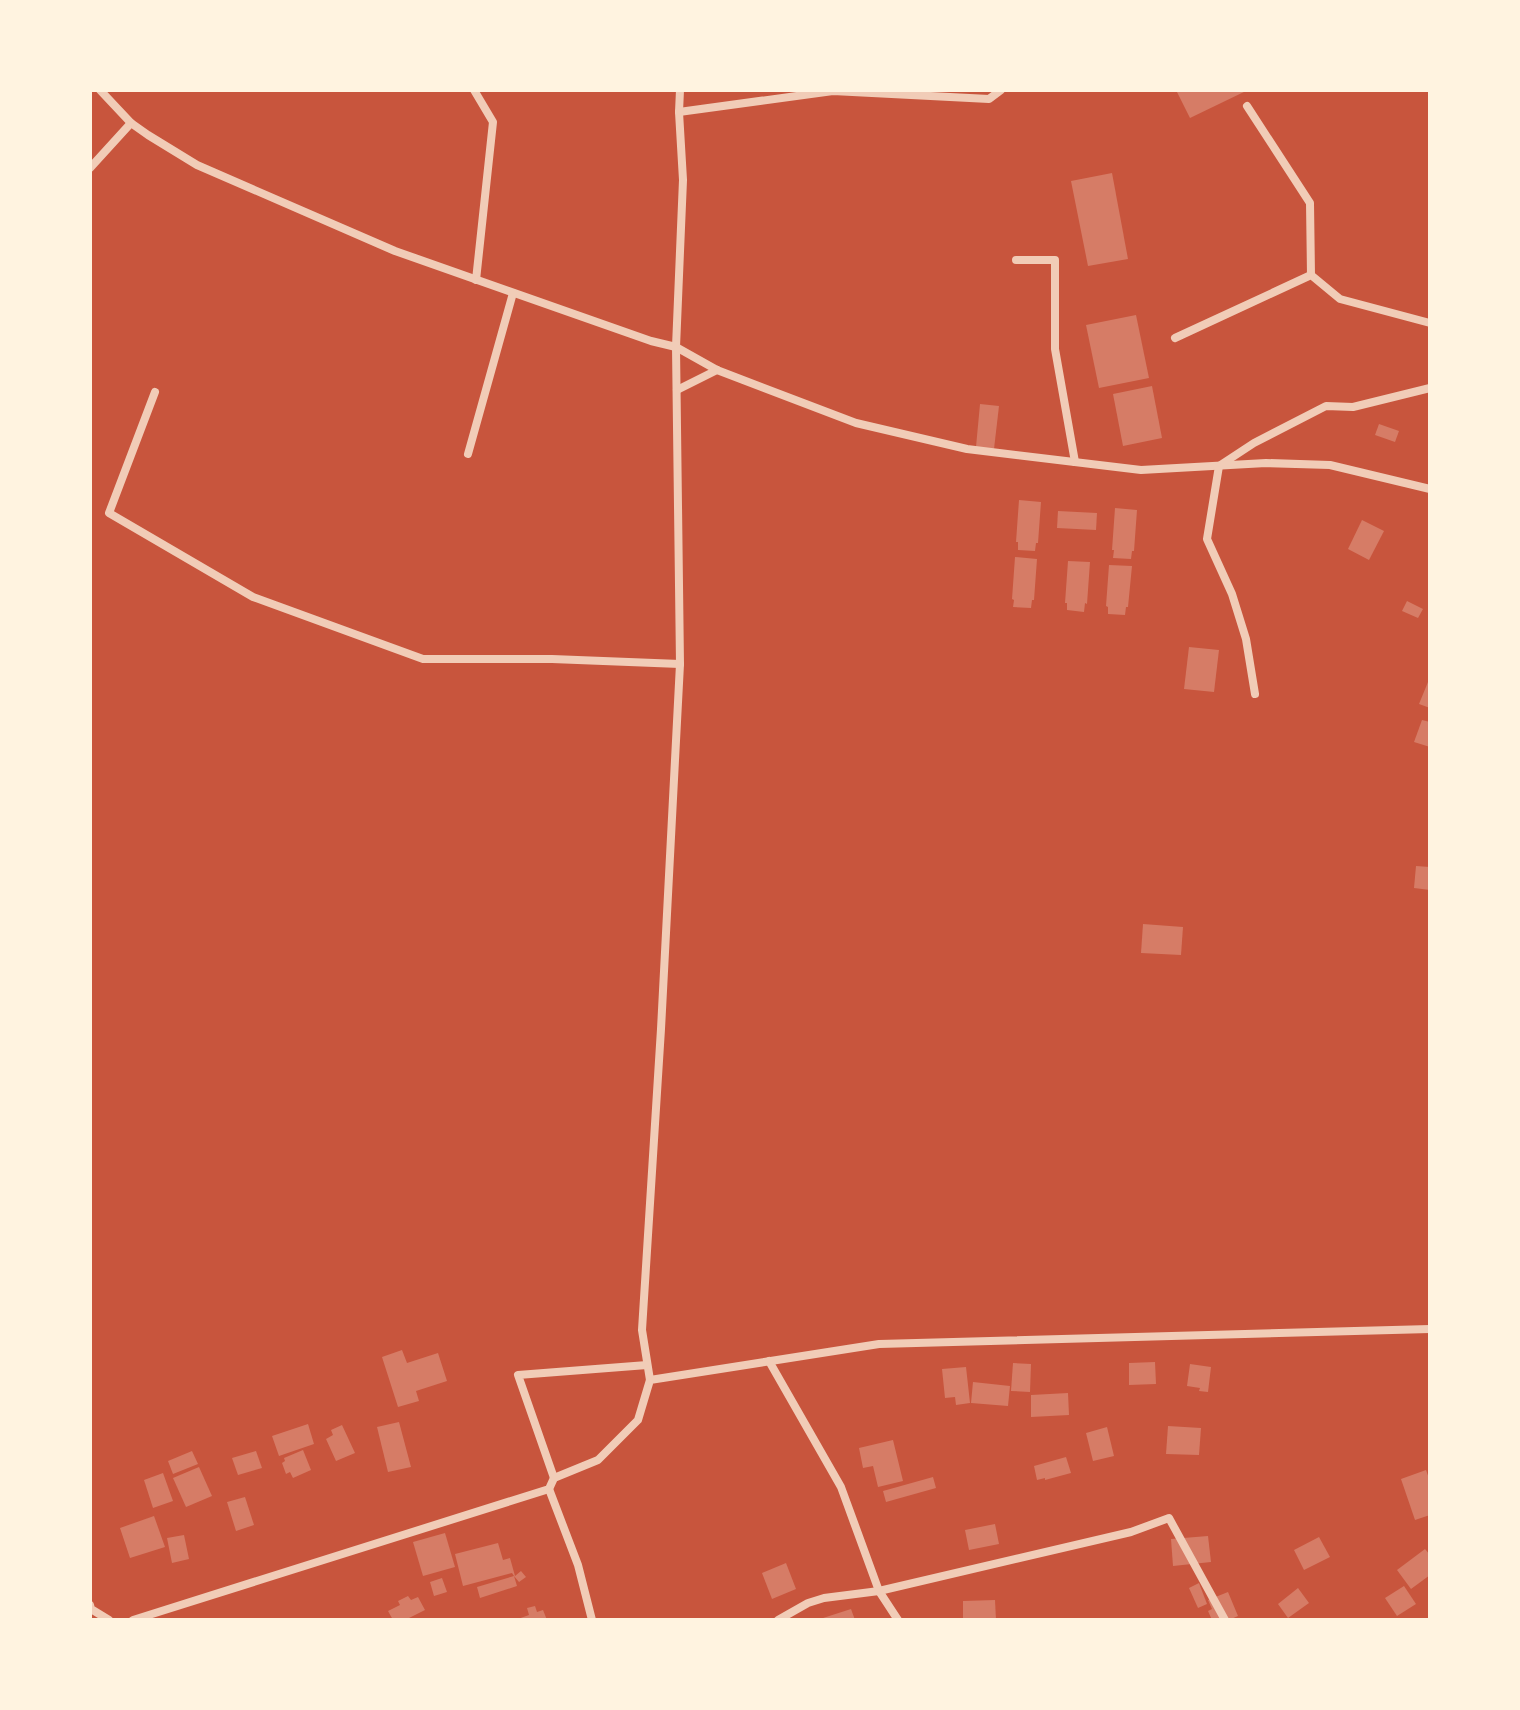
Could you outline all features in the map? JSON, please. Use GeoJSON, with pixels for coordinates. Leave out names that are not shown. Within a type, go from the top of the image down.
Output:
{"type":"FeatureCollection","features":[{"type":"Feature","properties":{"kind":"street"},"geometry":{"type":"LineString","coordinates":[[100,90],[131,123],[197,165],[395,251],[651,341],[676,347],[717,370],[856,423],[967,449],[1141,470],[1266,463],[1330,465],[1430,489]]}},
{"type":"Feature","properties":{"kind":"street"},"geometry":{"type":"LineString","coordinates":[[474,90],[493,122],[476,280]]}},
{"type":"Feature","properties":{"kind":"street"},"geometry":{"type":"LineString","coordinates":[[592,1620],[578,1565],[549,1489],[554,1478],[598,1460],[638,1420],[650,1380],[642,1330],[680,664],[676,347],[683,180],[680,90]]}},
{"type":"Feature","properties":{"kind":"street"},"geometry":{"type":"LineString","coordinates":[[679,112],[833,91],[989,99],[1001,90]]}},
{"type":"Feature","properties":{"kind":"street"},"geometry":{"type":"LineString","coordinates":[[1247,106],[1310,203],[1311,275],[1340,299],[1430,323]]}},
{"type":"Feature","properties":{"kind":"street"},"geometry":{"type":"LineString","coordinates":[[90,168],[131,123]]}},
{"type":"Feature","properties":{"kind":"street"},"geometry":{"type":"LineString","coordinates":[[1016,260],[1055,260],[1055,349],[1075,462]]}},
{"type":"Feature","properties":{"kind":"street"},"geometry":{"type":"LineString","coordinates":[[1175,338],[1311,275]]}},
{"type":"Feature","properties":{"kind":"street"},"geometry":{"type":"LineString","coordinates":[[468,454],[513,293]]}},
{"type":"Feature","properties":{"kind":"street"},"geometry":{"type":"LineString","coordinates":[[677,390],[717,370]]}},
{"type":"Feature","properties":{"kind":"street"},"geometry":{"type":"LineString","coordinates":[[1255,694],[1246,639],[1232,594],[1207,539],[1219,466],[1254,443],[1326,406],[1353,407],[1430,388]]}},
{"type":"Feature","properties":{"kind":"street"},"geometry":{"type":"LineString","coordinates":[[155,392],[109,513],[253,597],[423,659],[552,659],[680,664]]}},
{"type":"Feature","properties":{"kind":"street"},"geometry":{"type":"LineString","coordinates":[[650,1380],[879,1344],[1430,1329]]}},
{"type":"Feature","properties":{"kind":"street"},"geometry":{"type":"LineString","coordinates":[[769,1361],[841,1487],[879,1591],[898,1620]]}},
{"type":"Feature","properties":{"kind":"street"},"geometry":{"type":"LineString","coordinates":[[554,1478],[518,1375],[647,1365]]}},
{"type":"Feature","properties":{"kind":"street"},"geometry":{"type":"LineString","coordinates":[[133,1620],[549,1489]]}},
{"type":"Feature","properties":{"kind":"street"},"geometry":{"type":"LineString","coordinates":[[778,1620],[824,1598],[879,1591],[1131,1532],[1169,1518],[1225,1620]]}},
{"type":"Feature","properties":{"kind":"street"},"geometry":{"type":"LineString","coordinates":[[90,1605],[91,1609],[109,1620]]}},
{"type":"Feature","properties":{"kind":"building"},"geometry":{"type":"Polygon","coordinates":[[[1176,90],[1248,90],[1190,118],[1176,90]]]}},
{"type":"Feature","properties":{"kind":"building"},"geometry":{"type":"Polygon","coordinates":[[[1112,173],[1128,259],[1088,266],[1071,181],[1112,173]]]}},
{"type":"Feature","properties":{"kind":"building"},"geometry":{"type":"Polygon","coordinates":[[[1136,315],[1149,378],[1099,388],[1086,325],[1136,315]]]}},
{"type":"Feature","properties":{"kind":"building"},"geometry":{"type":"Polygon","coordinates":[[[1152,386],[1162,438],[1123,446],[1113,394],[1152,386]]]}},
{"type":"Feature","properties":{"kind":"building"},"geometry":{"type":"Polygon","coordinates":[[[980,404],[999,406],[994,449],[976,447],[980,404]]]}},
{"type":"Feature","properties":{"kind":"building"},"geometry":{"type":"Polygon","coordinates":[[[1379,424],[1399,431],[1395,442],[1375,435],[1379,424]]]}},
{"type":"Feature","properties":{"kind":"building"},"geometry":{"type":"Polygon","coordinates":[[[1019,500],[1041,502],[1035,551],[1018,550],[1019,500]]]}},
{"type":"Feature","properties":{"kind":"building"},"geometry":{"type":"Polygon","coordinates":[[[1115,508],[1137,510],[1131,559],[1113,558],[1115,508]]]}},
{"type":"Feature","properties":{"kind":"building"},"geometry":{"type":"Polygon","coordinates":[[[1058,511],[1097,513],[1096,530],[1057,528],[1058,511]]]}},
{"type":"Feature","properties":{"kind":"building"},"geometry":{"type":"Polygon","coordinates":[[[1362,520],[1384,531],[1369,560],[1348,549],[1362,520]]]}},
{"type":"Feature","properties":{"kind":"building"},"geometry":{"type":"Polygon","coordinates":[[[1015,557],[1037,559],[1031,608],[1013,607],[1015,557]]]}},
{"type":"Feature","properties":{"kind":"building"},"geometry":{"type":"Polygon","coordinates":[[[1068,561],[1090,562],[1084,612],[1067,610],[1068,561]]]}},
{"type":"Feature","properties":{"kind":"building"},"geometry":{"type":"Polygon","coordinates":[[[1109,565],[1132,566],[1125,615],[1108,614],[1109,565]]]}},
{"type":"Feature","properties":{"kind":"building"},"geometry":{"type":"Polygon","coordinates":[[[1407,601],[1423,609],[1418,618],[1402,611],[1407,601]]]}},
{"type":"Feature","properties":{"kind":"building"},"geometry":{"type":"Polygon","coordinates":[[[1189,647],[1219,650],[1214,692],[1184,689],[1189,647]]]}},
{"type":"Feature","properties":{"kind":"building"},"geometry":{"type":"Polygon","coordinates":[[[1430,683],[1430,708],[1419,704],[1430,683]]]}},
{"type":"Feature","properties":{"kind":"building"},"geometry":{"type":"Polygon","coordinates":[[[1422,720],[1430,722],[1430,747],[1414,742],[1422,720]]]}},
{"type":"Feature","properties":{"kind":"building"},"geometry":{"type":"Polygon","coordinates":[[[1416,866],[1430,867],[1430,890],[1414,888],[1416,866]]]}},
{"type":"Feature","properties":{"kind":"building"},"geometry":{"type":"Polygon","coordinates":[[[1143,924],[1183,927],[1181,955],[1141,953],[1143,924]]]}},
{"type":"Feature","properties":{"kind":"building"},"geometry":{"type":"Polygon","coordinates":[[[402,1350],[407,1363],[438,1353],[447,1381],[416,1391],[419,1401],[398,1407],[382,1357],[402,1350]]]}},
{"type":"Feature","properties":{"kind":"building"},"geometry":{"type":"Polygon","coordinates":[[[1155,1362],[1156,1384],[1129,1385],[1129,1363],[1155,1362]]]}},
{"type":"Feature","properties":{"kind":"building"},"geometry":{"type":"Polygon","coordinates":[[[1013,1363],[1031,1364],[1030,1392],[1011,1391],[1013,1363]]]}},
{"type":"Feature","properties":{"kind":"building"},"geometry":{"type":"Polygon","coordinates":[[[1190,1364],[1211,1367],[1208,1392],[1187,1386],[1190,1364]]]}},
{"type":"Feature","properties":{"kind":"building"},"geometry":{"type":"Polygon","coordinates":[[[966,1367],[970,1403],[956,1405],[955,1397],[945,1398],[942,1369],[966,1367]]]}},
{"type":"Feature","properties":{"kind":"building"},"geometry":{"type":"Polygon","coordinates":[[[973,1382],[1010,1386],[1008,1406],[971,1403],[973,1382]]]}},
{"type":"Feature","properties":{"kind":"building"},"geometry":{"type":"Polygon","coordinates":[[[1068,1393],[1069,1415],[1031,1417],[1031,1395],[1068,1393]]]}},
{"type":"Feature","properties":{"kind":"building"},"geometry":{"type":"Polygon","coordinates":[[[399,1422],[411,1467],[388,1472],[377,1427],[399,1422]]]}},
{"type":"Feature","properties":{"kind":"building"},"geometry":{"type":"Polygon","coordinates":[[[308,1424],[314,1444],[279,1456],[272,1436],[308,1424]]]}},
{"type":"Feature","properties":{"kind":"building"},"geometry":{"type":"Polygon","coordinates":[[[342,1425],[355,1453],[336,1461],[326,1439],[333,1435],[331,1430],[342,1425]]]}},
{"type":"Feature","properties":{"kind":"building"},"geometry":{"type":"Polygon","coordinates":[[[1168,1426],[1201,1428],[1199,1455],[1166,1454],[1168,1426]]]}},
{"type":"Feature","properties":{"kind":"building"},"geometry":{"type":"Polygon","coordinates":[[[1107,1427],[1114,1456],[1093,1461],[1086,1433],[1107,1427]]]}},
{"type":"Feature","properties":{"kind":"building"},"geometry":{"type":"Polygon","coordinates":[[[893,1440],[903,1481],[878,1487],[873,1466],[863,1468],[859,1448],[893,1440]]]}},
{"type":"Feature","properties":{"kind":"building"},"geometry":{"type":"Polygon","coordinates":[[[303,1450],[311,1470],[293,1478],[290,1472],[286,1474],[282,1463],[284,1458],[303,1450]]]}},
{"type":"Feature","properties":{"kind":"building"},"geometry":{"type":"Polygon","coordinates":[[[192,1451],[198,1464],[173,1474],[168,1461],[192,1451]]]}},
{"type":"Feature","properties":{"kind":"building"},"geometry":{"type":"Polygon","coordinates":[[[256,1451],[262,1468],[238,1475],[232,1458],[256,1451]]]}},
{"type":"Feature","properties":{"kind":"building"},"geometry":{"type":"Polygon","coordinates":[[[1066,1457],[1071,1473],[1037,1480],[1034,1466],[1066,1457]]]}},
{"type":"Feature","properties":{"kind":"building"},"geometry":{"type":"Polygon","coordinates":[[[199,1467],[212,1496],[186,1507],[173,1478],[199,1467]]]}},
{"type":"Feature","properties":{"kind":"building"},"geometry":{"type":"Polygon","coordinates":[[[1426,1470],[1430,1481],[1430,1515],[1415,1520],[1401,1479],[1426,1470]]]}},
{"type":"Feature","properties":{"kind":"building"},"geometry":{"type":"Polygon","coordinates":[[[163,1473],[173,1501],[153,1508],[144,1480],[163,1473]]]}},
{"type":"Feature","properties":{"kind":"building"},"geometry":{"type":"Polygon","coordinates":[[[933,1477],[936,1488],[886,1502],[883,1491],[933,1477]]]}},
{"type":"Feature","properties":{"kind":"building"},"geometry":{"type":"Polygon","coordinates":[[[245,1497],[254,1525],[236,1531],[227,1502],[245,1497]]]}},
{"type":"Feature","properties":{"kind":"building"},"geometry":{"type":"Polygon","coordinates":[[[154,1516],[165,1547],[130,1558],[120,1528],[154,1516]]]}},
{"type":"Feature","properties":{"kind":"building"},"geometry":{"type":"Polygon","coordinates":[[[995,1524],[999,1544],[969,1550],[965,1530],[995,1524]]]}},
{"type":"Feature","properties":{"kind":"building"},"geometry":{"type":"Polygon","coordinates":[[[445,1533],[455,1567],[423,1576],[413,1542],[445,1533]]]}},
{"type":"Feature","properties":{"kind":"building"},"geometry":{"type":"Polygon","coordinates":[[[184,1535],[189,1559],[172,1563],[167,1538],[184,1535]]]}},
{"type":"Feature","properties":{"kind":"building"},"geometry":{"type":"Polygon","coordinates":[[[1208,1536],[1211,1562],[1173,1566],[1171,1539],[1208,1536]]]}},
{"type":"Feature","properties":{"kind":"building"},"geometry":{"type":"Polygon","coordinates":[[[1319,1537],[1330,1557],[1304,1570],[1294,1550],[1319,1537]]]}},
{"type":"Feature","properties":{"kind":"building"},"geometry":{"type":"Polygon","coordinates":[[[498,1543],[503,1560],[510,1558],[515,1576],[521,1571],[526,1577],[519,1582],[512,1573],[463,1586],[455,1554],[498,1543]]]}},
{"type":"Feature","properties":{"kind":"building"},"geometry":{"type":"Polygon","coordinates":[[[1425,1549],[1430,1555],[1430,1575],[1411,1589],[1397,1570],[1425,1549]]]}},
{"type":"Feature","properties":{"kind":"building"},"geometry":{"type":"Polygon","coordinates":[[[786,1563],[796,1589],[772,1599],[762,1573],[786,1563]]]}},
{"type":"Feature","properties":{"kind":"building"},"geometry":{"type":"Polygon","coordinates":[[[514,1576],[517,1586],[480,1598],[477,1587],[514,1576]]]}},
{"type":"Feature","properties":{"kind":"building"},"geometry":{"type":"Polygon","coordinates":[[[442,1578],[447,1592],[434,1596],[430,1582],[442,1578]]]}},
{"type":"Feature","properties":{"kind":"building"},"geometry":{"type":"Polygon","coordinates":[[[1199,1583],[1207,1604],[1198,1608],[1189,1588],[1199,1583]]]}},
{"type":"Feature","properties":{"kind":"building"},"geometry":{"type":"Polygon","coordinates":[[[1404,1586],[1416,1604],[1397,1616],[1385,1598],[1404,1586]]]}},
{"type":"Feature","properties":{"kind":"building"},"geometry":{"type":"Polygon","coordinates":[[[1298,1588],[1309,1603],[1288,1618],[1278,1604],[1298,1588]]]}},
{"type":"Feature","properties":{"kind":"building"},"geometry":{"type":"Polygon","coordinates":[[[1228,1592],[1238,1616],[1229,1620],[1212,1620],[1208,1600],[1228,1592]]]}},
{"type":"Feature","properties":{"kind":"building"},"geometry":{"type":"Polygon","coordinates":[[[408,1596],[411,1600],[418,1597],[425,1610],[405,1620],[393,1620],[388,1611],[408,1596]]]}},
{"type":"Feature","properties":{"kind":"building"},"geometry":{"type":"Polygon","coordinates":[[[995,1600],[996,1620],[963,1620],[963,1601],[995,1600]]]}},
{"type":"Feature","properties":{"kind":"building"},"geometry":{"type":"Polygon","coordinates":[[[535,1606],[537,1612],[543,1610],[547,1620],[515,1620],[529,1615],[527,1608],[535,1606]]]}},
{"type":"Feature","properties":{"kind":"building"},"geometry":{"type":"Polygon","coordinates":[[[851,1609],[855,1620],[820,1620],[820,1619],[851,1609]]]}}]}
